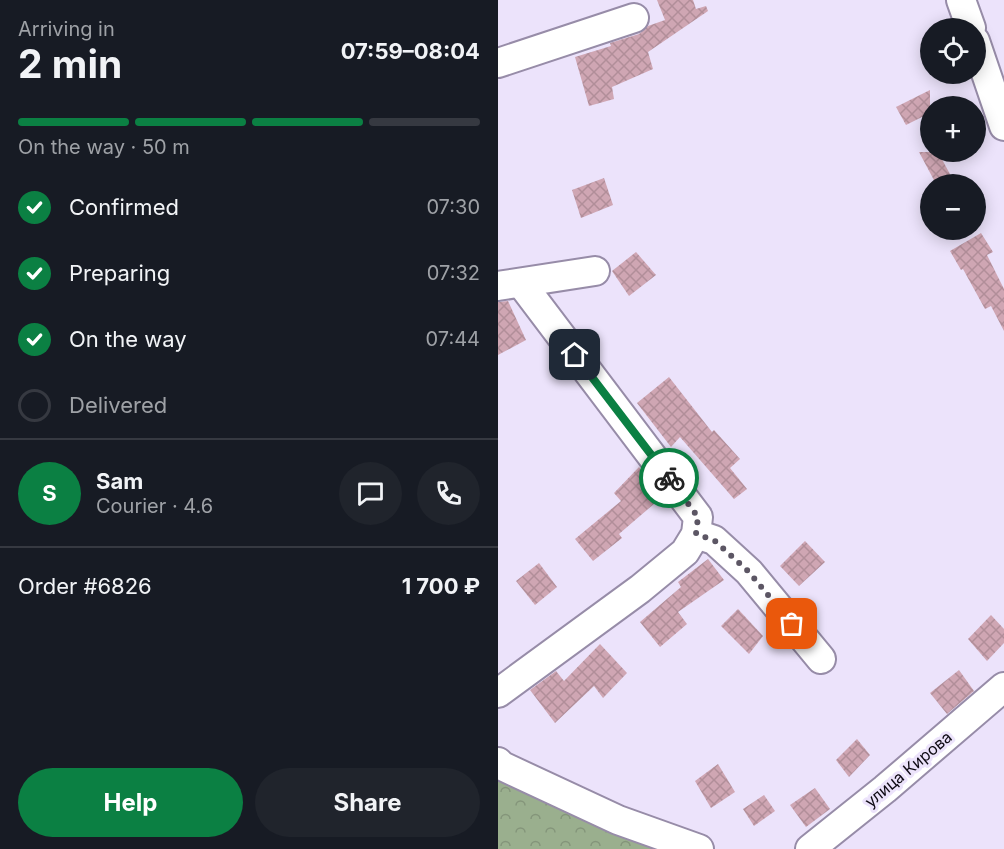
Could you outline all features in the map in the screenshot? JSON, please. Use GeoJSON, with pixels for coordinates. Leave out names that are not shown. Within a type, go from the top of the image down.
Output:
{"type":"FeatureCollection","features":[{"type":"Feature","properties":{"kind":"street"},"geometry":{"type":"LineString","coordinates":[[961,0],[967,18]]}},
{"type":"Feature","properties":{"kind":"street"},"geometry":{"type":"LineString","coordinates":[[498,63],[634,18]]}},
{"type":"Feature","properties":{"kind":"street"},"geometry":{"type":"LineString","coordinates":[[986,73],[1004,126]]}},
{"type":"Feature","properties":{"kind":"street"},"geometry":{"type":"LineString","coordinates":[[509,284],[595,272]]}},
{"type":"Feature","properties":{"kind":"street"},"geometry":{"type":"LineString","coordinates":[[498,693],[685,552],[696,534],[698,517],[509,284]]}},
{"type":"Feature","properties":{"kind":"street"},"geometry":{"type":"LineString","coordinates":[[696,534],[714,540],[749,572],[821,659]]}},
{"type":"Feature","properties":{"kind":"street","name":"улица Кирова"},"geometry":{"type":"LineString","coordinates":[[810,849],[885,789],[1004,687]]}},
{"type":"Feature","properties":{"kind":"street"},"geometry":{"type":"LineString","coordinates":[[498,762],[502,766],[618,820],[699,849]]}},
{"type":"Feature","properties":{"kind":"green space"},"geometry":{"type":"Polygon","coordinates":[[[498,765],[698,849],[498,849],[498,765]]]}},
{"type":"Feature","properties":{"kind":"building"},"geometry":{"type":"Polygon","coordinates":[[[657,0],[693,0],[696,9],[706,6],[708,11],[648,52],[653,69],[612,87],[614,99],[589,106],[575,57],[611,46],[610,43],[639,34],[648,26],[665,20],[657,0]]]}},
{"type":"Feature","properties":{"kind":"building"},"geometry":{"type":"Polygon","coordinates":[[[930,90],[930,96],[920,96],[920,118],[906,125],[896,107],[930,90]]]}},
{"type":"Feature","properties":{"kind":"building"},"geometry":{"type":"Polygon","coordinates":[[[924,162],[943,162],[950,174],[931,174],[924,162]]]}},
{"type":"Feature","properties":{"kind":"building"},"geometry":{"type":"Polygon","coordinates":[[[604,178],[613,205],[581,218],[572,190],[604,178]]]}},
{"type":"Feature","properties":{"kind":"building"},"geometry":{"type":"Polygon","coordinates":[[[969,240],[985,240],[993,252],[987,255],[1004,289],[1004,331],[991,306],[985,309],[963,269],[961,270],[950,251],[969,240]]]}},
{"type":"Feature","properties":{"kind":"building"},"geometry":{"type":"Polygon","coordinates":[[[636,252],[656,275],[629,296],[612,271],[636,252]]]}},
{"type":"Feature","properties":{"kind":"building"},"geometry":{"type":"Polygon","coordinates":[[[508,301],[526,340],[498,355],[498,302],[508,301]]]}},
{"type":"Feature","properties":{"kind":"building"},"geometry":{"type":"Polygon","coordinates":[[[669,377],[712,432],[714,430],[740,459],[730,468],[747,489],[734,499],[680,437],[671,447],[637,403],[669,377]]]}},
{"type":"Feature","properties":{"kind":"building"},"geometry":{"type":"Polygon","coordinates":[[[639,467],[662,497],[619,534],[622,538],[593,561],[575,539],[621,501],[614,493],[639,467]]]}},
{"type":"Feature","properties":{"kind":"building"},"geometry":{"type":"Polygon","coordinates":[[[805,541],[825,562],[799,586],[780,566],[805,541]]]}},
{"type":"Feature","properties":{"kind":"building"},"geometry":{"type":"Polygon","coordinates":[[[708,559],[724,580],[678,612],[687,624],[660,647],[640,622],[681,587],[678,582],[708,559]]]}},
{"type":"Feature","properties":{"kind":"building"},"geometry":{"type":"Polygon","coordinates":[[[539,563],[557,587],[535,605],[516,581],[539,563]]]}},
{"type":"Feature","properties":{"kind":"building"},"geometry":{"type":"Polygon","coordinates":[[[738,609],[763,636],[749,654],[721,626],[738,609]]]}},
{"type":"Feature","properties":{"kind":"building"},"geometry":{"type":"Polygon","coordinates":[[[991,615],[1004,629],[1004,643],[987,661],[968,639],[991,615]]]}},
{"type":"Feature","properties":{"kind":"building"},"geometry":{"type":"Polygon","coordinates":[[[600,644],[627,673],[603,698],[594,686],[555,723],[530,690],[556,671],[564,681],[600,644]]]}},
{"type":"Feature","properties":{"kind":"building"},"geometry":{"type":"Polygon","coordinates":[[[959,670],[974,691],[947,714],[930,693],[959,670]]]}},
{"type":"Feature","properties":{"kind":"building"},"geometry":{"type":"Polygon","coordinates":[[[857,739],[870,755],[849,777],[836,760],[857,739]]]}},
{"type":"Feature","properties":{"kind":"building"},"geometry":{"type":"Polygon","coordinates":[[[718,764],[735,792],[711,808],[695,781],[718,764]]]}},
{"type":"Feature","properties":{"kind":"building"},"geometry":{"type":"Polygon","coordinates":[[[815,788],[830,809],[806,827],[790,805],[815,788]]]}},
{"type":"Feature","properties":{"kind":"building"},"geometry":{"type":"Polygon","coordinates":[[[764,795],[775,811],[754,826],[743,809],[764,795]]]}},
{"type":"Feature","properties":{"kind":"way so far"},"geometry":{"type":"LineString","coordinates":[[669,478],[698,517],[696,534],[714,540],[749,572],[792,624]]}},
{"type":"Feature","properties":{"kind":"route"},"geometry":{"type":"LineString","coordinates":[[575,355],[669,478]]}}]}
